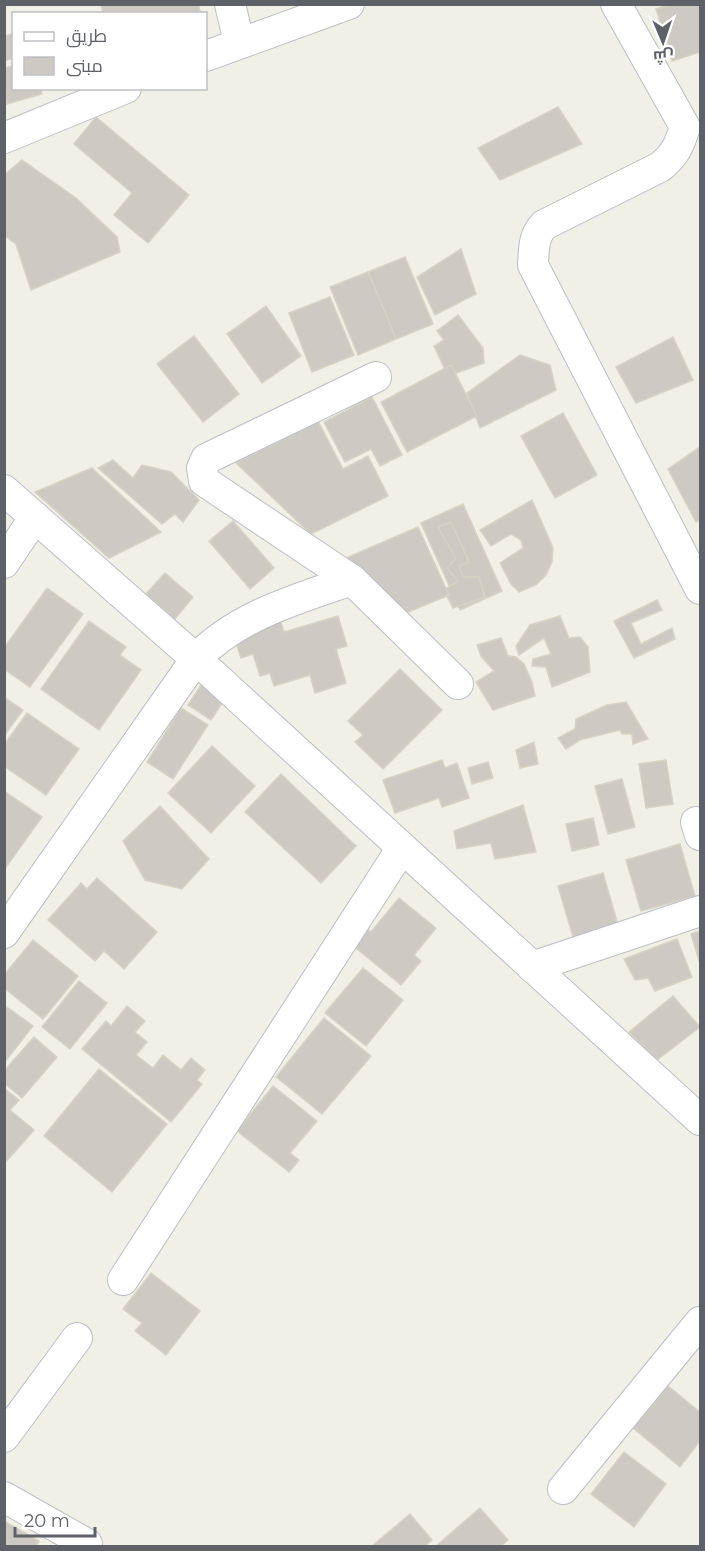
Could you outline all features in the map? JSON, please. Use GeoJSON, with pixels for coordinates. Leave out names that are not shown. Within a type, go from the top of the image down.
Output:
{"type":"FeatureCollection","features":[{"type":"Feature","properties":{"kind":"street"},"geometry":{"type":"LineString","coordinates":[[230,4],[239,42]]}},
{"type":"Feature","properties":{"kind":"street"},"geometry":{"type":"LineString","coordinates":[[207,56],[239,42],[349,4]]}},
{"type":"Feature","properties":{"kind":"street"},"geometry":{"type":"LineString","coordinates":[[616,4],[693,124],[675,155],[660,167],[544,225],[538,231],[534,243],[533,265],[700,590]]}},
{"type":"Feature","properties":{"kind":"street"},"geometry":{"type":"LineString","coordinates":[[4,138],[121,90]]}},
{"type":"Feature","properties":{"kind":"street"},"geometry":{"type":"LineString","coordinates":[[376,377],[206,459],[202,468],[204,481],[352,580],[458,684]]}},
{"type":"Feature","properties":{"kind":"street"},"geometry":{"type":"LineString","coordinates":[[4,489],[196,659],[532,967],[698,1115]]}},
{"type":"Feature","properties":{"kind":"street"},"geometry":{"type":"LineString","coordinates":[[4,563],[35,517]]}},
{"type":"Feature","properties":{"kind":"street"},"geometry":{"type":"LineString","coordinates":[[4,933],[196,659],[224,633],[287,602],[352,580]]}},
{"type":"Feature","properties":{"kind":"street"},"geometry":{"type":"LineString","coordinates":[[123,1280],[402,848]]}},
{"type":"Feature","properties":{"kind":"street"},"geometry":{"type":"LineString","coordinates":[[532,967],[700,911]]}},
{"type":"Feature","properties":{"kind":"street"},"geometry":{"type":"LineString","coordinates":[[563,1489],[700,1322]]}},
{"type":"Feature","properties":{"kind":"street"},"geometry":{"type":"LineString","coordinates":[[4,1437],[77,1338]]}},
{"type":"Feature","properties":{"kind":"street"},"geometry":{"type":"LineString","coordinates":[[4,1497],[87,1544]]}},
{"type":"Feature","properties":{"kind":"building"},"geometry":{"type":"Polygon","coordinates":[[[101,4],[198,4],[200,12],[103,12],[101,4]]]}},
{"type":"Feature","properties":{"kind":"building"},"geometry":{"type":"Polygon","coordinates":[[[671,4],[700,4],[700,52],[672,61],[656,9],[671,4]]]}},
{"type":"Feature","properties":{"kind":"building"},"geometry":{"type":"Polygon","coordinates":[[[4,30],[6,36],[12,34],[12,59],[4,61],[4,30]]]}},
{"type":"Feature","properties":{"kind":"building"},"geometry":{"type":"Polygon","coordinates":[[[12,66],[12,90],[41,90],[42,94],[7,104],[4,68],[12,66]]]}},
{"type":"Feature","properties":{"kind":"building"},"geometry":{"type":"Polygon","coordinates":[[[558,107],[582,144],[500,180],[478,148],[558,107]]]}},
{"type":"Feature","properties":{"kind":"building"},"geometry":{"type":"Polygon","coordinates":[[[96,117],[189,195],[148,243],[114,215],[132,193],[74,144],[96,117]]]}},
{"type":"Feature","properties":{"kind":"building"},"geometry":{"type":"Polygon","coordinates":[[[22,160],[76,198],[117,237],[120,252],[31,290],[16,244],[4,235],[4,175],[22,160]]]}},
{"type":"Feature","properties":{"kind":"building"},"geometry":{"type":"Polygon","coordinates":[[[461,249],[476,294],[435,315],[417,277],[461,249]]]}},
{"type":"Feature","properties":{"kind":"building"},"geometry":{"type":"Polygon","coordinates":[[[405,257],[433,324],[396,339],[368,272],[405,257]]]}},
{"type":"Feature","properties":{"kind":"building"},"geometry":{"type":"Polygon","coordinates":[[[368,272],[396,339],[358,355],[330,287],[368,272]]]}},
{"type":"Feature","properties":{"kind":"building"},"geometry":{"type":"Polygon","coordinates":[[[330,297],[354,355],[312,372],[289,313],[330,297]]]}},
{"type":"Feature","properties":{"kind":"building"},"geometry":{"type":"Polygon","coordinates":[[[266,306],[301,356],[262,383],[227,334],[266,306]]]}},
{"type":"Feature","properties":{"kind":"building"},"geometry":{"type":"Polygon","coordinates":[[[458,315],[483,348],[484,363],[448,376],[434,346],[444,340],[437,331],[458,315]]]}},
{"type":"Feature","properties":{"kind":"building"},"geometry":{"type":"Polygon","coordinates":[[[194,336],[239,394],[203,422],[157,364],[194,336]]]}},
{"type":"Feature","properties":{"kind":"building"},"geometry":{"type":"Polygon","coordinates":[[[673,337],[693,380],[636,403],[616,367],[673,337]]]}},
{"type":"Feature","properties":{"kind":"building"},"geometry":{"type":"Polygon","coordinates":[[[520,355],[550,365],[556,390],[480,428],[467,393],[520,355]]]}},
{"type":"Feature","properties":{"kind":"building"},"geometry":{"type":"Polygon","coordinates":[[[451,365],[477,416],[407,452],[381,402],[451,365]]]}},
{"type":"Feature","properties":{"kind":"building"},"geometry":{"type":"Polygon","coordinates":[[[372,397],[402,455],[380,466],[371,449],[345,462],[324,422],[372,397]]]}},
{"type":"Feature","properties":{"kind":"building"},"geometry":{"type":"Polygon","coordinates":[[[563,413],[597,475],[555,498],[521,436],[563,413]]]}},
{"type":"Feature","properties":{"kind":"building"},"geometry":{"type":"Polygon","coordinates":[[[318,421],[343,469],[368,456],[388,496],[311,534],[236,463],[318,421]]]}},
{"type":"Feature","properties":{"kind":"building"},"geometry":{"type":"Polygon","coordinates":[[[700,447],[700,520],[696,522],[668,469],[700,447]]]}},
{"type":"Feature","properties":{"kind":"building"},"geometry":{"type":"Polygon","coordinates":[[[113,460],[133,478],[142,465],[171,472],[199,500],[183,522],[175,514],[162,524],[98,468],[113,460]]]}},
{"type":"Feature","properties":{"kind":"building"},"geometry":{"type":"Polygon","coordinates":[[[92,468],[161,532],[109,558],[35,492],[92,468]]]}},
{"type":"Feature","properties":{"kind":"building"},"geometry":{"type":"Polygon","coordinates":[[[532,500],[553,548],[552,562],[546,575],[537,584],[519,592],[511,584],[500,563],[523,548],[521,540],[511,534],[491,546],[480,530],[532,500]]]}},
{"type":"Feature","properties":{"kind":"building"},"geometry":{"type":"Polygon","coordinates":[[[463,504],[502,591],[460,610],[421,523],[463,504]]]}},
{"type":"Feature","properties":{"kind":"building"},"geometry":{"type":"Polygon","coordinates":[[[233,521],[274,568],[250,589],[209,541],[233,521]]]}},
{"type":"Feature","properties":{"kind":"building"},"geometry":{"type":"Polygon","coordinates":[[[451,522],[469,562],[459,566],[463,577],[479,577],[485,597],[453,608],[444,590],[458,581],[447,568],[456,559],[438,527],[451,522]]]}},
{"type":"Feature","properties":{"kind":"building"},"geometry":{"type":"Polygon","coordinates":[[[418,527],[449,595],[396,617],[346,558],[418,527]]]}},
{"type":"Feature","properties":{"kind":"building"},"geometry":{"type":"Polygon","coordinates":[[[165,573],[193,597],[175,619],[146,594],[165,573]]]}},
{"type":"Feature","properties":{"kind":"building"},"geometry":{"type":"Polygon","coordinates":[[[47,588],[83,614],[30,687],[4,669],[4,648],[47,588]]]}},
{"type":"Feature","properties":{"kind":"building"},"geometry":{"type":"Polygon","coordinates":[[[657,600],[662,610],[631,623],[641,644],[672,628],[675,639],[634,658],[614,621],[657,600]]]}},
{"type":"Feature","properties":{"kind":"building"},"geometry":{"type":"Polygon","coordinates":[[[338,616],[347,646],[336,649],[346,683],[315,693],[310,675],[274,686],[270,673],[260,676],[253,654],[241,658],[233,634],[280,620],[284,632],[338,616]]]}},
{"type":"Feature","properties":{"kind":"building"},"geometry":{"type":"Polygon","coordinates":[[[560,616],[569,638],[580,637],[588,647],[590,672],[552,687],[546,667],[532,666],[533,659],[551,654],[544,638],[519,655],[516,646],[530,625],[560,616]]]}},
{"type":"Feature","properties":{"kind":"building"},"geometry":{"type":"Polygon","coordinates":[[[89,621],[126,647],[120,655],[141,670],[99,730],[41,689],[89,621]]]}},
{"type":"Feature","properties":{"kind":"building"},"geometry":{"type":"Polygon","coordinates":[[[501,638],[508,656],[516,657],[524,664],[535,696],[493,710],[476,682],[494,671],[481,656],[477,645],[501,638]]]}},
{"type":"Feature","properties":{"kind":"building"},"geometry":{"type":"Polygon","coordinates":[[[400,669],[442,710],[383,769],[355,742],[363,735],[348,721],[400,669]]]}},
{"type":"Feature","properties":{"kind":"building"},"geometry":{"type":"Polygon","coordinates":[[[201,685],[224,700],[211,720],[188,705],[201,685]]]}},
{"type":"Feature","properties":{"kind":"building"},"geometry":{"type":"Polygon","coordinates":[[[4,697],[23,710],[4,736],[4,697]]]}},
{"type":"Feature","properties":{"kind":"building"},"geometry":{"type":"Polygon","coordinates":[[[626,702],[648,739],[633,744],[632,734],[622,734],[620,730],[580,740],[566,749],[558,738],[575,729],[576,719],[607,705],[626,702]]]}},
{"type":"Feature","properties":{"kind":"building"},"geometry":{"type":"Polygon","coordinates":[[[181,708],[208,725],[173,779],[147,762],[181,708]]]}},
{"type":"Feature","properties":{"kind":"building"},"geometry":{"type":"Polygon","coordinates":[[[27,713],[79,749],[46,795],[4,766],[4,745],[27,713]]]}},
{"type":"Feature","properties":{"kind":"building"},"geometry":{"type":"Polygon","coordinates":[[[534,742],[538,764],[520,768],[516,750],[534,742]]]}},
{"type":"Feature","properties":{"kind":"building"},"geometry":{"type":"Polygon","coordinates":[[[212,746],[255,786],[211,833],[168,793],[212,746]]]}},
{"type":"Feature","properties":{"kind":"building"},"geometry":{"type":"Polygon","coordinates":[[[442,760],[445,768],[457,763],[469,798],[442,807],[439,798],[395,813],[383,780],[442,760]]]}},
{"type":"Feature","properties":{"kind":"building"},"geometry":{"type":"Polygon","coordinates":[[[666,760],[673,804],[646,808],[639,764],[666,760]]]}},
{"type":"Feature","properties":{"kind":"building"},"geometry":{"type":"Polygon","coordinates":[[[488,762],[493,778],[472,784],[468,768],[488,762]]]}},
{"type":"Feature","properties":{"kind":"building"},"geometry":{"type":"Polygon","coordinates":[[[281,774],[356,846],[321,883],[245,812],[281,774]]]}},
{"type":"Feature","properties":{"kind":"building"},"geometry":{"type":"Polygon","coordinates":[[[622,779],[635,827],[608,834],[595,786],[622,779]]]}},
{"type":"Feature","properties":{"kind":"building"},"geometry":{"type":"Polygon","coordinates":[[[4,791],[42,817],[4,870],[4,791]]]}},
{"type":"Feature","properties":{"kind":"building"},"geometry":{"type":"Polygon","coordinates":[[[523,805],[536,852],[495,859],[491,843],[457,849],[454,831],[523,805]]]}},
{"type":"Feature","properties":{"kind":"building"},"geometry":{"type":"Polygon","coordinates":[[[160,806],[209,859],[182,889],[145,880],[123,841],[160,806]]]}},
{"type":"Feature","properties":{"kind":"building"},"geometry":{"type":"Polygon","coordinates":[[[593,818],[599,845],[572,851],[566,824],[593,818]]]}},
{"type":"Feature","properties":{"kind":"building"},"geometry":{"type":"Polygon","coordinates":[[[680,844],[695,896],[641,911],[626,860],[680,844]]]}},
{"type":"Feature","properties":{"kind":"building"},"geometry":{"type":"Polygon","coordinates":[[[603,873],[618,925],[573,937],[558,886],[603,873]]]}},
{"type":"Feature","properties":{"kind":"building"},"geometry":{"type":"Polygon","coordinates":[[[97,878],[157,932],[124,969],[104,951],[95,961],[48,920],[81,883],[87,889],[97,878]]]}},
{"type":"Feature","properties":{"kind":"building"},"geometry":{"type":"Polygon","coordinates":[[[399,898],[436,928],[414,955],[421,961],[401,985],[351,944],[365,927],[371,932],[399,898]]]}},
{"type":"Feature","properties":{"kind":"building"},"geometry":{"type":"Polygon","coordinates":[[[700,931],[700,961],[699,961],[691,934],[700,931]]]}},
{"type":"Feature","properties":{"kind":"building"},"geometry":{"type":"Polygon","coordinates":[[[677,939],[692,977],[655,991],[648,978],[635,980],[624,959],[677,939]]]}},
{"type":"Feature","properties":{"kind":"building"},"geometry":{"type":"Polygon","coordinates":[[[33,940],[78,976],[43,1019],[4,988],[4,975],[33,940]]]}},
{"type":"Feature","properties":{"kind":"building"},"geometry":{"type":"Polygon","coordinates":[[[363,968],[403,1000],[366,1046],[325,1013],[363,968]]]}},
{"type":"Feature","properties":{"kind":"building"},"geometry":{"type":"Polygon","coordinates":[[[79,981],[107,1003],[70,1049],[42,1027],[79,981]]]}},
{"type":"Feature","properties":{"kind":"building"},"geometry":{"type":"Polygon","coordinates":[[[673,996],[700,1027],[657,1060],[629,1032],[673,996]]]}},
{"type":"Feature","properties":{"kind":"building"},"geometry":{"type":"Polygon","coordinates":[[[4,1005],[33,1026],[4,1063],[4,1005]]]}},
{"type":"Feature","properties":{"kind":"building"},"geometry":{"type":"Polygon","coordinates":[[[127,1006],[145,1021],[135,1032],[147,1042],[136,1055],[153,1068],[163,1055],[181,1070],[191,1058],[205,1070],[197,1080],[202,1084],[171,1122],[82,1049],[106,1021],[111,1026],[127,1006]]]}},
{"type":"Feature","properties":{"kind":"building"},"geometry":{"type":"Polygon","coordinates":[[[324,1018],[371,1056],[322,1114],[276,1077],[324,1018]]]}},
{"type":"Feature","properties":{"kind":"building"},"geometry":{"type":"Polygon","coordinates":[[[34,1037],[57,1057],[22,1098],[4,1083],[4,1071],[34,1037]]]}},
{"type":"Feature","properties":{"kind":"building"},"geometry":{"type":"Polygon","coordinates":[[[99,1069],[167,1124],[112,1192],[44,1136],[99,1069]]]}},
{"type":"Feature","properties":{"kind":"building"},"geometry":{"type":"Polygon","coordinates":[[[273,1086],[317,1121],[290,1153],[299,1160],[289,1172],[237,1131],[273,1086]]]}},
{"type":"Feature","properties":{"kind":"building"},"geometry":{"type":"Polygon","coordinates":[[[4,1088],[19,1100],[10,1110],[34,1130],[4,1164],[4,1088]]]}},
{"type":"Feature","properties":{"kind":"building"},"geometry":{"type":"Polygon","coordinates":[[[151,1273],[200,1311],[166,1355],[135,1331],[142,1323],[123,1309],[151,1273]]]}},
{"type":"Feature","properties":{"kind":"building"},"geometry":{"type":"Polygon","coordinates":[[[668,1386],[700,1412],[700,1441],[680,1467],[633,1428],[668,1386]]]}},
{"type":"Feature","properties":{"kind":"building"},"geometry":{"type":"Polygon","coordinates":[[[624,1452],[666,1484],[634,1527],[591,1494],[624,1452]]]}},
{"type":"Feature","properties":{"kind":"building"},"geometry":{"type":"Polygon","coordinates":[[[480,1508],[508,1540],[501,1546],[436,1546],[480,1508]]]}},
{"type":"Feature","properties":{"kind":"building"},"geometry":{"type":"Polygon","coordinates":[[[410,1514],[432,1540],[425,1546],[372,1546],[410,1514]]]}},
{"type":"Feature","properties":{"kind":"building"},"geometry":{"type":"Polygon","coordinates":[[[4,1521],[39,1541],[36,1546],[4,1546],[4,1521]]]}}]}
